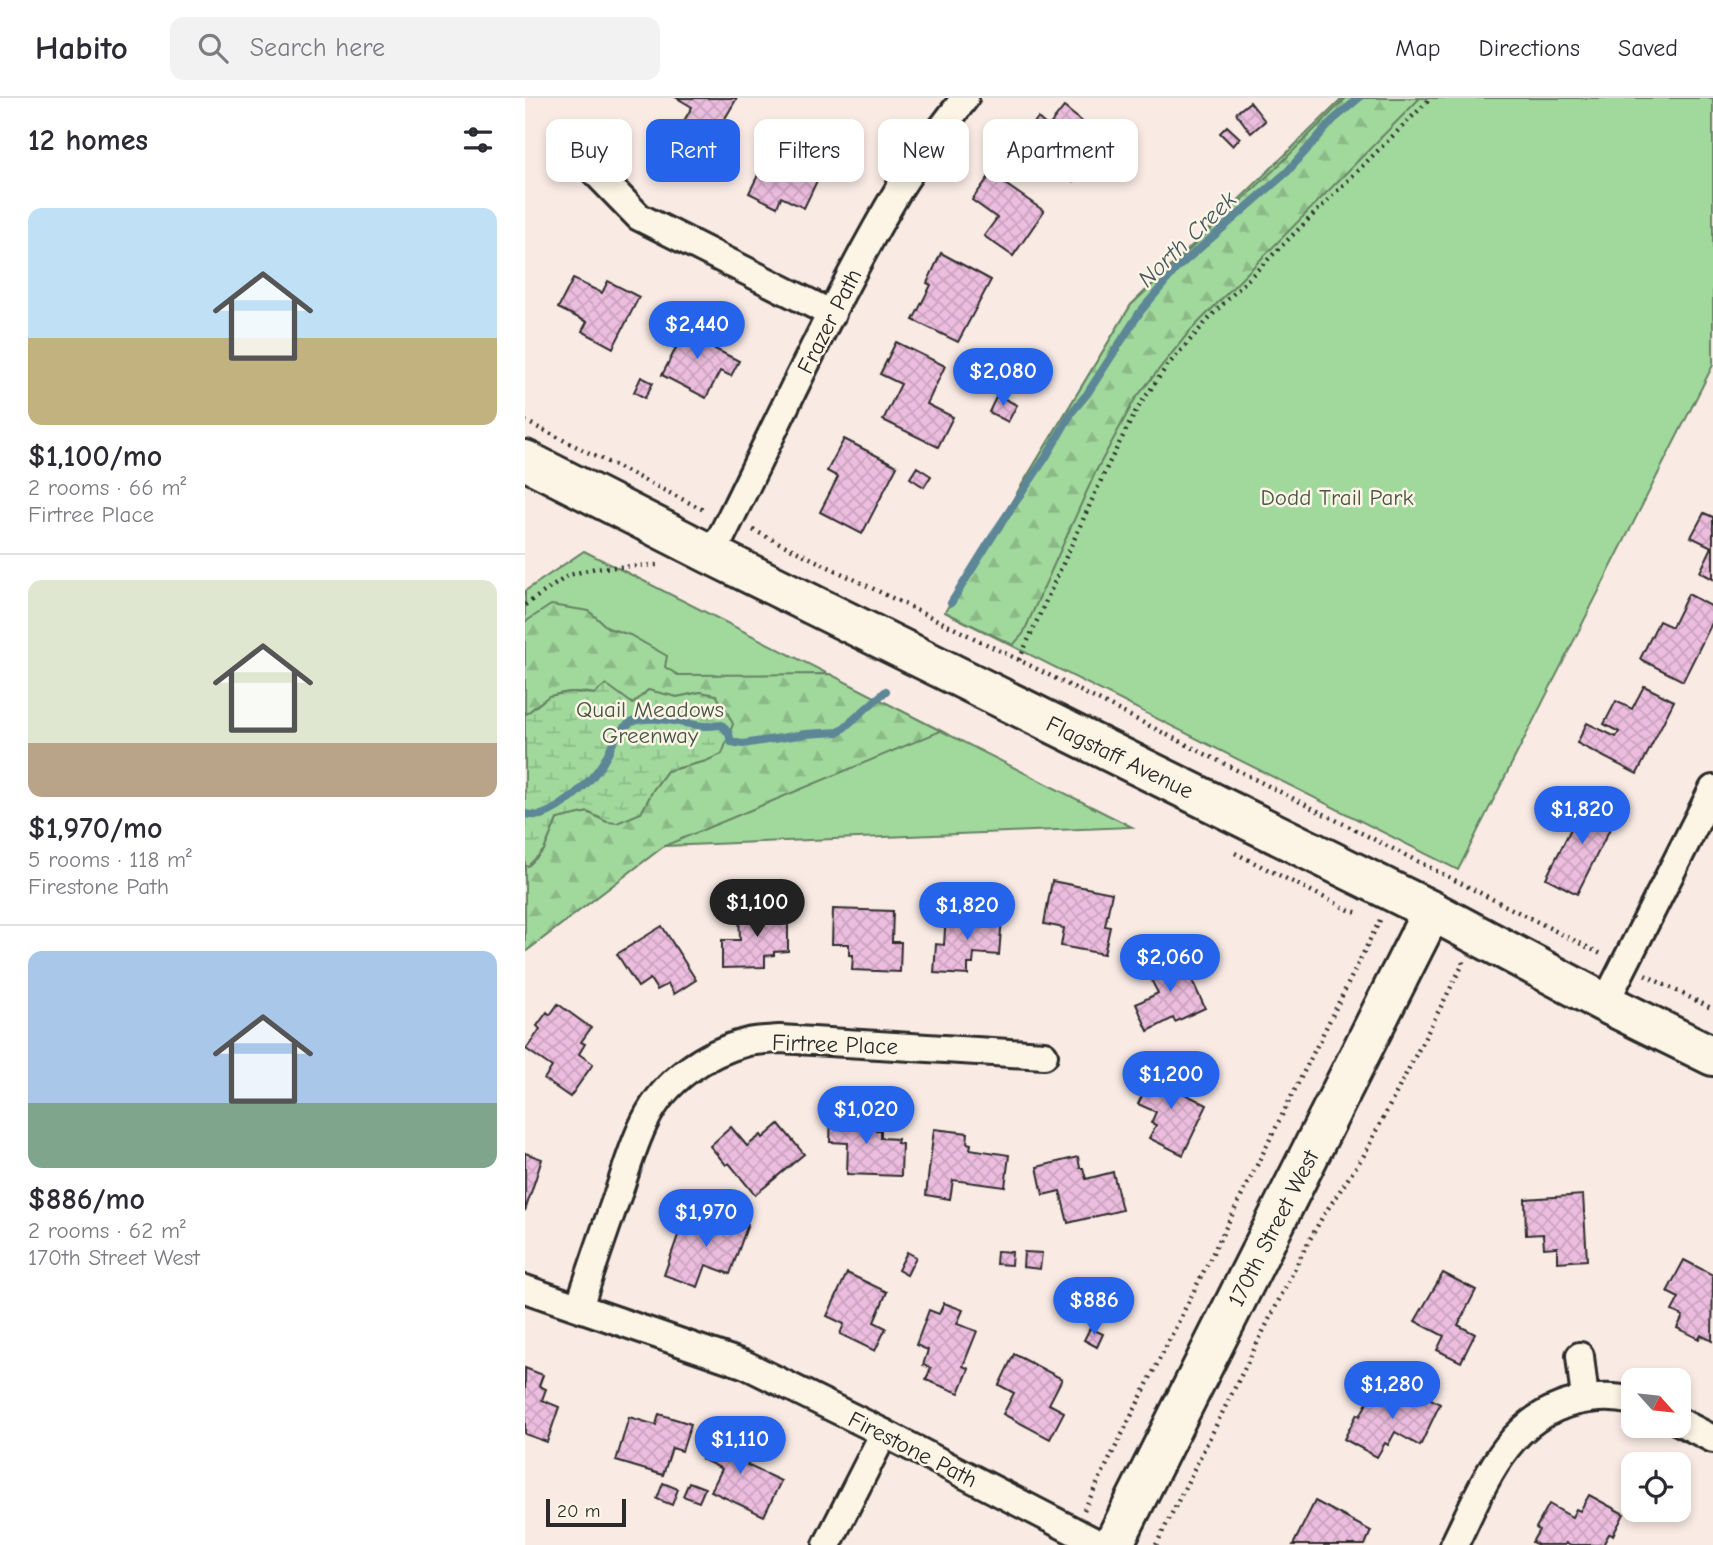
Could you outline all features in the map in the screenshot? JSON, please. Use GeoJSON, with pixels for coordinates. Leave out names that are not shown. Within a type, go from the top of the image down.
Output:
{"type":"FeatureCollection","features":[{"type":"Feature","properties":{"kind":"street","name":"Frazer Path"},"geometry":{"type":"LineString","coordinates":[[712,555],[867,247],[901,187],[965,98]]}},
{"type":"Feature","properties":{"kind":"street"},"geometry":{"type":"LineString","coordinates":[[605,182],[639,217],[832,314]]}},
{"type":"Feature","properties":{"kind":"street","name":"Flagstaff Avenue"},"geometry":{"type":"LineString","coordinates":[[525,460],[1432,911],[1605,1003],[1713,1056]]}},
{"type":"Feature","properties":{"kind":"street"},"geometry":{"type":"LineString","coordinates":[[1605,1003],[1713,789]]}},
{"type":"Feature","properties":{"kind":"street","name":"170th Street West"},"geometry":{"type":"LineString","coordinates":[[1114,1545],[1432,911]]}},
{"type":"Feature","properties":{"kind":"street","name":"Firtree Place"},"geometry":{"type":"LineString","coordinates":[[579,1307],[645,1119],[661,1095],[679,1076],[702,1061],[725,1049],[780,1038],[1044,1055]]}},
{"type":"Feature","properties":{"kind":"street","name":"Firestone Path"},"geometry":{"type":"LineString","coordinates":[[525,1289],[746,1365],[1101,1545]]}},
{"type":"Feature","properties":{"kind":"street"},"geometry":{"type":"LineString","coordinates":[[1580,1356],[1585,1399]]}},
{"type":"Feature","properties":{"kind":"street"},"geometry":{"type":"LineString","coordinates":[[1454,1545],[1495,1463],[1511,1439],[1532,1420],[1557,1406],[1585,1399],[1621,1399]]}},
{"type":"Feature","properties":{"kind":"street"},"geometry":{"type":"LineString","coordinates":[[1691,1427],[1713,1438]]}},
{"type":"Feature","properties":{"kind":"street"},"geometry":{"type":"LineString","coordinates":[[827,1545],[884,1433]]}},
{"type":"Feature","properties":{"kind":"path"},"geometry":{"type":"LineString","coordinates":[[1019,660],[1108,465],[1137,409],[1167,366],[1214,313],[1431,98]]}},
{"type":"Feature","properties":{"kind":"path"},"geometry":{"type":"LineString","coordinates":[[525,421],[710,513],[758,533],[1019,660],[1713,1009]]}},
{"type":"Feature","properties":{"kind":"path"},"geometry":{"type":"LineString","coordinates":[[525,605],[569,575],[596,568],[660,564]]}},
{"type":"Feature","properties":{"kind":"path"},"geometry":{"type":"LineString","coordinates":[[1074,1530],[1380,920]]}},
{"type":"Feature","properties":{"kind":"path"},"geometry":{"type":"LineString","coordinates":[[1156,1545],[1305,1248],[1364,1155],[1463,964],[1460,955]]}},
{"type":"Feature","properties":{"kind":"green space","name":"Dodd Trail Park"},"geometry":{"type":"Polygon","coordinates":[[[1343,98],[1713,98],[1713,365],[1458,870],[945,612],[1131,305],[1343,98]]]}},
{"type":"Feature","properties":{"kind":"green space"},"geometry":{"type":"Polygon","coordinates":[[[1346,98],[1420,98],[1189,332],[1135,399],[1095,473],[1023,634],[1013,645],[945,612],[1131,305],[1346,98]]]}},
{"type":"Feature","properties":{"kind":"green space","name":"Quail Meadows Greenway"},"geometry":{"type":"Polygon","coordinates":[[[584,551],[1132,827],[664,846],[525,952],[525,591],[584,551]]]}},
{"type":"Feature","properties":{"kind":"green space"},"geometry":{"type":"Polygon","coordinates":[[[551,605],[589,611],[608,628],[630,635],[667,656],[665,667],[678,675],[830,674],[941,731],[664,846],[525,952],[525,866],[544,850],[557,819],[588,812],[607,822],[641,813],[667,771],[706,761],[701,692],[677,697],[648,690],[633,704],[583,692],[562,693],[545,699],[525,715],[525,622],[551,605]]]}},
{"type":"Feature","properties":{"kind":"green space"},"geometry":{"type":"Polygon","coordinates":[[[606,684],[633,704],[648,690],[677,697],[701,692],[716,695],[733,724],[722,754],[667,771],[641,813],[617,823],[607,822],[588,812],[557,819],[544,850],[525,866],[525,715],[549,696],[570,692],[594,694],[606,684]]]}},
{"type":"Feature","properties":{"kind":"building"},"geometry":{"type":"Polygon","coordinates":[[[677,98],[737,98],[725,119],[685,119],[692,107],[677,98]]]}},
{"type":"Feature","properties":{"kind":"building"},"geometry":{"type":"Polygon","coordinates":[[[1250,102],[1265,121],[1251,133],[1236,113],[1250,102]]]}},
{"type":"Feature","properties":{"kind":"building"},"geometry":{"type":"Polygon","coordinates":[[[1064,107],[1079,119],[1054,119],[1064,107]]]}},
{"type":"Feature","properties":{"kind":"building"},"geometry":{"type":"Polygon","coordinates":[[[1227,126],[1240,138],[1233,146],[1220,133],[1227,126]]]}},
{"type":"Feature","properties":{"kind":"building"},"geometry":{"type":"Polygon","coordinates":[[[754,182],[816,182],[804,208],[781,197],[777,207],[749,193],[754,182]]]}},
{"type":"Feature","properties":{"kind":"building"},"geometry":{"type":"Polygon","coordinates":[[[985,182],[1002,182],[1044,211],[1013,256],[984,236],[997,218],[972,200],[985,182]]]}},
{"type":"Feature","properties":{"kind":"building"},"geometry":{"type":"Polygon","coordinates":[[[941,253],[991,280],[958,342],[913,320],[931,285],[927,283],[941,253]]]}},
{"type":"Feature","properties":{"kind":"building"},"geometry":{"type":"Polygon","coordinates":[[[573,279],[602,293],[608,281],[639,297],[613,348],[582,331],[587,322],[558,308],[573,279]]]}},
{"type":"Feature","properties":{"kind":"building"},"geometry":{"type":"Polygon","coordinates":[[[686,321],[709,333],[705,344],[739,361],[731,376],[720,371],[706,398],[662,375],[686,321]]]}},
{"type":"Feature","properties":{"kind":"building"},"geometry":{"type":"Polygon","coordinates":[[[896,342],[945,366],[927,404],[953,417],[938,447],[883,420],[901,384],[880,374],[896,342]]]}},
{"type":"Feature","properties":{"kind":"building"},"geometry":{"type":"Polygon","coordinates":[[[641,377],[653,383],[645,398],[634,392],[641,377]]]}},
{"type":"Feature","properties":{"kind":"building"},"geometry":{"type":"Polygon","coordinates":[[[997,395],[1017,405],[1008,422],[989,412],[997,395]]]}},
{"type":"Feature","properties":{"kind":"building"},"geometry":{"type":"Polygon","coordinates":[[[844,439],[897,466],[862,534],[820,512],[838,477],[827,471],[844,439]]]}},
{"type":"Feature","properties":{"kind":"building"},"geometry":{"type":"Polygon","coordinates":[[[917,467],[931,476],[924,487],[910,478],[917,467]]]}},
{"type":"Feature","properties":{"kind":"building"},"geometry":{"type":"Polygon","coordinates":[[[1704,513],[1713,517],[1713,579],[1700,572],[1712,547],[1691,537],[1704,513]]]}},
{"type":"Feature","properties":{"kind":"building"},"geometry":{"type":"Polygon","coordinates":[[[1688,594],[1713,607],[1713,621],[1683,681],[1640,659],[1659,621],[1672,627],[1688,594]]]}},
{"type":"Feature","properties":{"kind":"building"},"geometry":{"type":"Polygon","coordinates":[[[1644,686],[1674,701],[1637,774],[1577,743],[1587,723],[1616,737],[1619,732],[1604,724],[1616,701],[1632,709],[1644,686]]]}},
{"type":"Feature","properties":{"kind":"building"},"geometry":{"type":"Polygon","coordinates":[[[1587,797],[1618,813],[1577,894],[1546,878],[1587,797]]]}},
{"type":"Feature","properties":{"kind":"building"},"geometry":{"type":"Polygon","coordinates":[[[1052,881],[1112,893],[1105,926],[1110,927],[1104,954],[1061,946],[1064,928],[1044,924],[1052,881]]]}},
{"type":"Feature","properties":{"kind":"building"},"geometry":{"type":"Polygon","coordinates":[[[833,909],[893,911],[892,942],[901,942],[900,972],[852,970],[853,955],[849,955],[849,944],[832,944],[833,909]]]}},
{"type":"Feature","properties":{"kind":"building"},"geometry":{"type":"Polygon","coordinates":[[[788,910],[788,951],[765,956],[765,967],[722,968],[722,940],[740,940],[739,912],[788,910]]]}},
{"type":"Feature","properties":{"kind":"building"},"geometry":{"type":"Polygon","coordinates":[[[946,913],[1002,917],[999,955],[974,953],[973,964],[968,964],[968,975],[934,973],[936,944],[944,945],[946,913]]]}},
{"type":"Feature","properties":{"kind":"building"},"geometry":{"type":"Polygon","coordinates":[[[662,926],[696,980],[674,994],[668,984],[657,990],[650,979],[638,987],[617,954],[662,926]]]}},
{"type":"Feature","properties":{"kind":"building"},"geometry":{"type":"Polygon","coordinates":[[[1180,954],[1205,1008],[1175,1022],[1173,1018],[1148,1031],[1136,1004],[1158,993],[1146,970],[1180,954]]]}},
{"type":"Feature","properties":{"kind":"building"},"geometry":{"type":"Polygon","coordinates":[[[558,1004],[591,1028],[581,1042],[585,1044],[579,1054],[593,1064],[570,1097],[544,1079],[552,1067],[526,1049],[540,1029],[537,1026],[547,1012],[550,1015],[558,1004]]]}},
{"type":"Feature","properties":{"kind":"building"},"geometry":{"type":"Polygon","coordinates":[[[1156,1066],[1182,1079],[1177,1090],[1207,1105],[1183,1155],[1149,1138],[1156,1125],[1151,1123],[1156,1112],[1138,1104],[1156,1066]]]}},
{"type":"Feature","properties":{"kind":"building"},"geometry":{"type":"Polygon","coordinates":[[[831,1114],[876,1115],[875,1130],[881,1130],[881,1138],[898,1139],[897,1143],[902,1144],[901,1176],[847,1174],[848,1143],[830,1142],[831,1114]]]}},
{"type":"Feature","properties":{"kind":"building"},"geometry":{"type":"Polygon","coordinates":[[[779,1124],[804,1154],[755,1195],[729,1163],[726,1165],[710,1146],[731,1127],[747,1146],[761,1135],[763,1138],[779,1124]]]}},
{"type":"Feature","properties":{"kind":"building"},"geometry":{"type":"Polygon","coordinates":[[[934,1129],[968,1133],[967,1143],[971,1144],[970,1149],[1009,1155],[1005,1187],[953,1180],[950,1199],[926,1195],[934,1129]]]}},
{"type":"Feature","properties":{"kind":"building"},"geometry":{"type":"Polygon","coordinates":[[[525,1153],[542,1159],[525,1211],[525,1153]]]}},
{"type":"Feature","properties":{"kind":"building"},"geometry":{"type":"Polygon","coordinates":[[[1078,1157],[1086,1179],[1113,1172],[1122,1210],[1068,1223],[1060,1191],[1043,1195],[1037,1167],[1078,1157]]]}},
{"type":"Feature","properties":{"kind":"building"},"geometry":{"type":"Polygon","coordinates":[[[1583,1195],[1587,1260],[1557,1262],[1557,1247],[1544,1248],[1543,1234],[1526,1235],[1525,1199],[1583,1195]]]}},
{"type":"Feature","properties":{"kind":"building"},"geometry":{"type":"Polygon","coordinates":[[[710,1211],[748,1224],[730,1274],[706,1265],[698,1287],[664,1275],[681,1227],[694,1231],[697,1223],[705,1226],[710,1211]]]}},
{"type":"Feature","properties":{"kind":"building"},"geometry":{"type":"Polygon","coordinates":[[[997,1251],[1012,1252],[1011,1265],[996,1264],[997,1251]]]}},
{"type":"Feature","properties":{"kind":"building"},"geometry":{"type":"Polygon","coordinates":[[[907,1252],[916,1257],[907,1275],[898,1270],[907,1252]]]}},
{"type":"Feature","properties":{"kind":"building"},"geometry":{"type":"Polygon","coordinates":[[[1024,1252],[1042,1253],[1040,1269],[1023,1267],[1024,1252]]]}},
{"type":"Feature","properties":{"kind":"building"},"geometry":{"type":"Polygon","coordinates":[[[1684,1260],[1713,1275],[1712,1341],[1701,1335],[1699,1339],[1677,1328],[1683,1316],[1672,1311],[1679,1298],[1667,1292],[1684,1260]]]}},
{"type":"Feature","properties":{"kind":"building"},"geometry":{"type":"Polygon","coordinates":[[[847,1273],[887,1292],[874,1322],[886,1328],[875,1351],[840,1334],[844,1324],[827,1316],[847,1273]]]}},
{"type":"Feature","properties":{"kind":"building"},"geometry":{"type":"Polygon","coordinates":[[[1443,1273],[1476,1290],[1458,1325],[1475,1334],[1461,1362],[1437,1350],[1444,1336],[1415,1321],[1443,1273]]]}},
{"type":"Feature","properties":{"kind":"building"},"geometry":{"type":"Polygon","coordinates":[[[944,1303],[963,1310],[957,1324],[977,1331],[963,1366],[969,1369],[959,1393],[926,1380],[931,1368],[923,1365],[928,1350],[916,1345],[929,1310],[939,1314],[944,1303]]]}},
{"type":"Feature","properties":{"kind":"building"},"geometry":{"type":"Polygon","coordinates":[[[1090,1328],[1103,1334],[1097,1347],[1084,1340],[1090,1328]]]}},
{"type":"Feature","properties":{"kind":"building"},"geometry":{"type":"Polygon","coordinates":[[[1014,1354],[1062,1379],[1049,1404],[1064,1412],[1050,1439],[1003,1414],[1014,1393],[999,1385],[1014,1354]]]}},
{"type":"Feature","properties":{"kind":"building"},"geometry":{"type":"Polygon","coordinates":[[[525,1368],[543,1375],[539,1386],[546,1389],[542,1400],[559,1407],[547,1442],[525,1434],[525,1368]]]}},
{"type":"Feature","properties":{"kind":"building"},"geometry":{"type":"Polygon","coordinates":[[[1375,1388],[1403,1403],[1411,1388],[1440,1404],[1420,1446],[1395,1432],[1377,1457],[1344,1439],[1375,1388]]]}},
{"type":"Feature","properties":{"kind":"building"},"geometry":{"type":"Polygon","coordinates":[[[659,1414],[691,1424],[682,1451],[672,1448],[663,1475],[616,1461],[629,1417],[656,1425],[659,1414]]]}},
{"type":"Feature","properties":{"kind":"building"},"geometry":{"type":"Polygon","coordinates":[[[715,1433],[753,1452],[747,1465],[781,1481],[764,1516],[711,1491],[722,1469],[702,1459],[715,1433]]]}},
{"type":"Feature","properties":{"kind":"building"},"geometry":{"type":"Polygon","coordinates":[[[689,1482],[705,1488],[699,1502],[683,1496],[689,1482]]]}},
{"type":"Feature","properties":{"kind":"building"},"geometry":{"type":"Polygon","coordinates":[[[663,1483],[678,1489],[672,1505],[657,1499],[663,1483]]]}},
{"type":"Feature","properties":{"kind":"building"},"geometry":{"type":"Polygon","coordinates":[[[1589,1495],[1621,1512],[1621,1520],[1613,1535],[1609,1534],[1603,1545],[1538,1545],[1532,1542],[1549,1504],[1572,1517],[1576,1509],[1580,1511],[1589,1495]]]}},
{"type":"Feature","properties":{"kind":"building"},"geometry":{"type":"Polygon","coordinates":[[[1315,1501],[1371,1531],[1365,1545],[1293,1545],[1315,1501]]]}},
{"type":"Feature","properties":{"kind":"waterway","name":"North Creek"},"geometry":{"type":"LineString","coordinates":[[951,603],[1046,457],[1072,412],[1087,394],[1140,312],[1177,268],[1287,172],[1333,120],[1359,98]]}},
{"type":"Feature","properties":{"kind":"waterway","name":"North Creek"},"geometry":{"type":"LineString","coordinates":[[525,814],[539,815],[549,812],[575,794],[597,771],[621,730],[632,722],[649,719],[706,726],[722,725],[731,742],[743,744],[805,734],[839,732],[886,691]]}}]}
